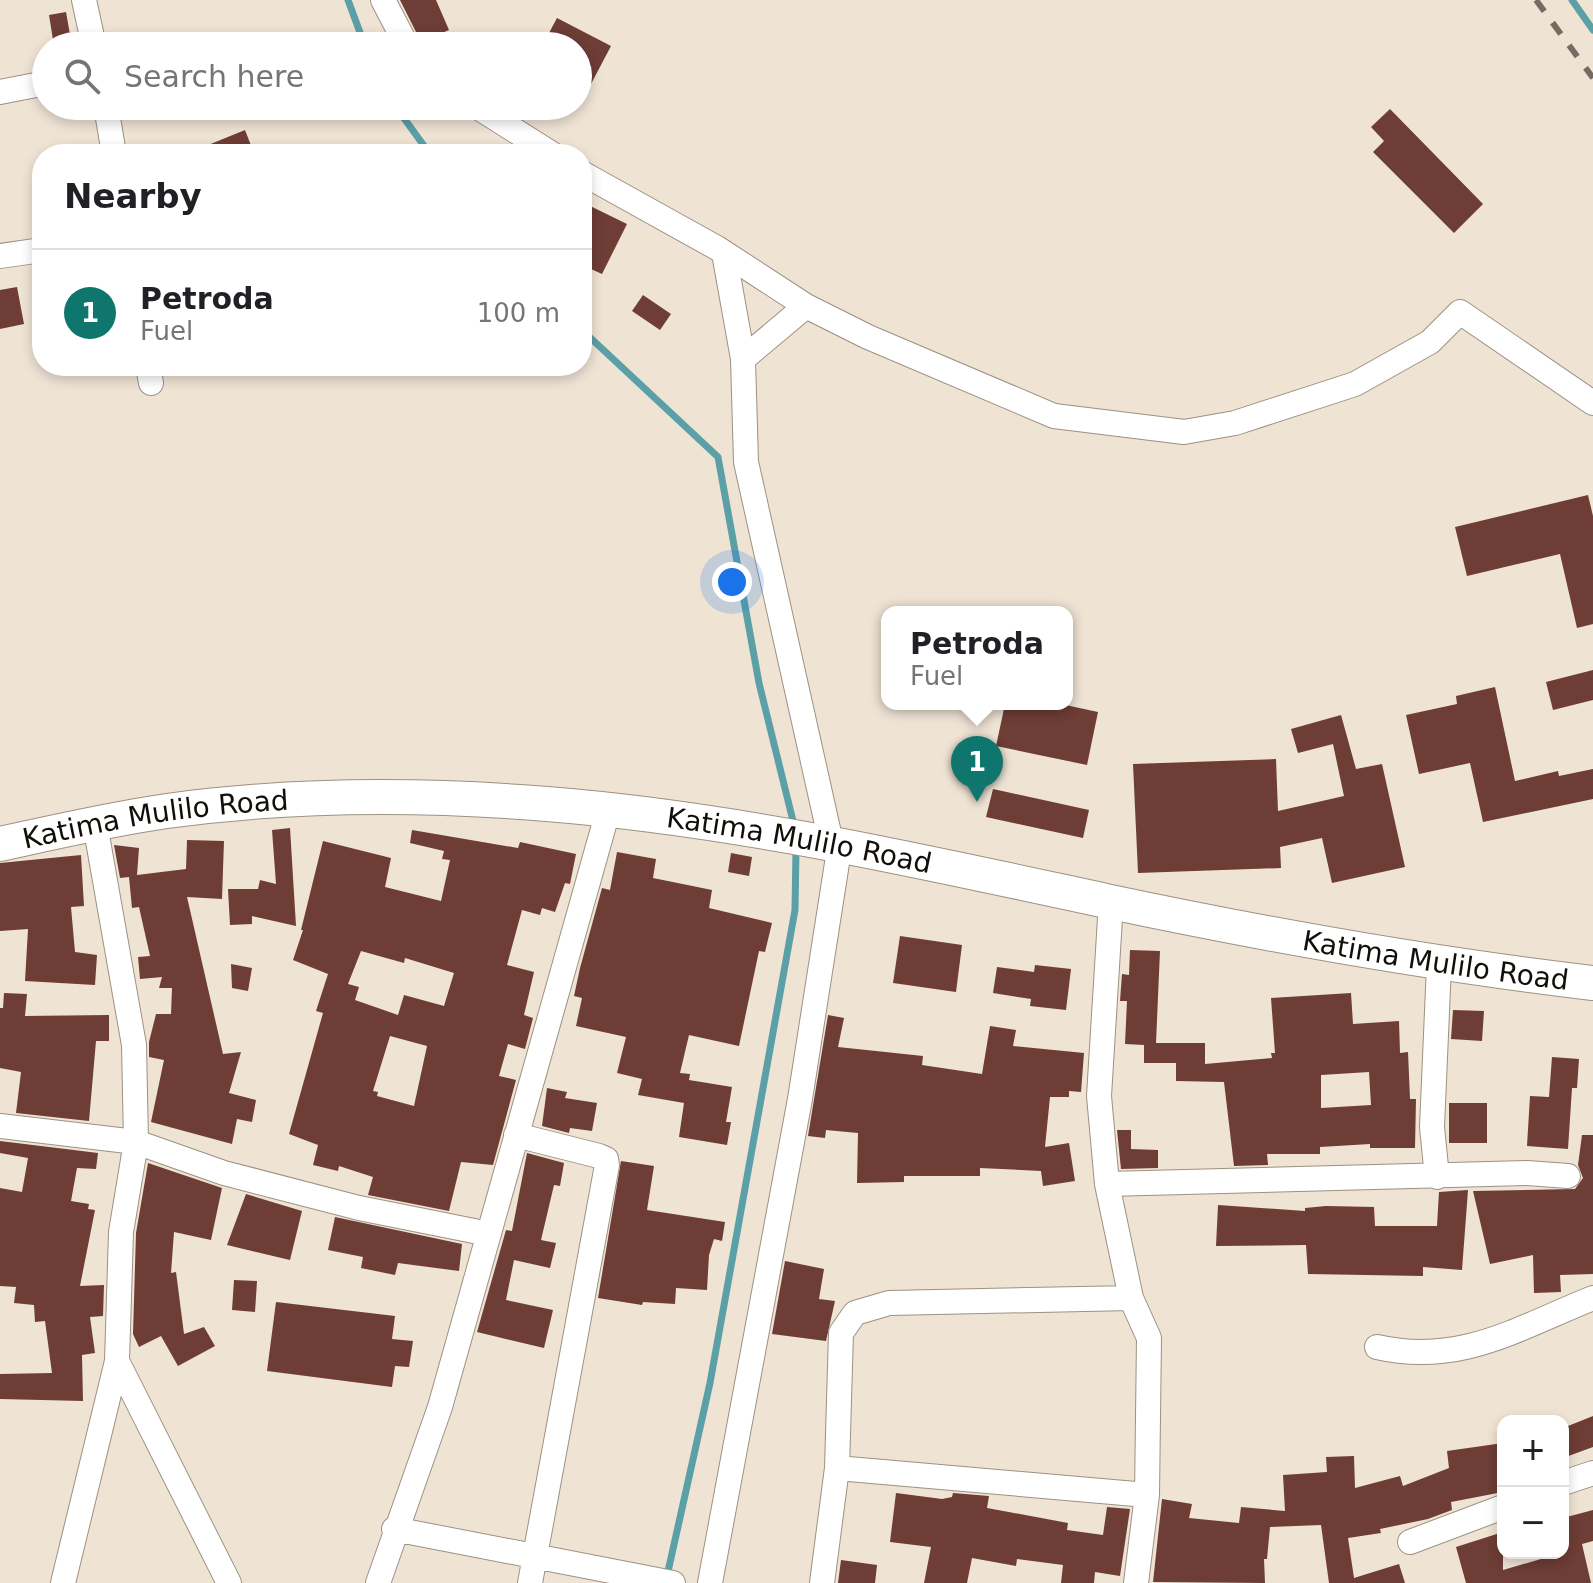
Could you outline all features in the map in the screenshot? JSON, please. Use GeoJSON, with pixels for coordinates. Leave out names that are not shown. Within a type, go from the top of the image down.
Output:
{"type":"FeatureCollection","features":[{"type":"Feature","properties":{"kind":"main road","name":"Katima Mulilo Road"},"geometry":{"type":"LineString","coordinates":[[0,844],[95,824],[196,808],[359,798],[546,804],[816,840],[1111,902],[1439,965],[1593,983]]}},
{"type":"Feature","properties":{"kind":"street"},"geometry":{"type":"LineString","coordinates":[[84,0],[91,32]]}},
{"type":"Feature","properties":{"kind":"street"},"geometry":{"type":"LineString","coordinates":[[383,0],[400,32]]}},
{"type":"Feature","properties":{"kind":"street"},"geometry":{"type":"LineString","coordinates":[[0,92],[32,86]]}},
{"type":"Feature","properties":{"kind":"street"},"geometry":{"type":"LineString","coordinates":[[108,120],[112,144]]}},
{"type":"Feature","properties":{"kind":"street"},"geometry":{"type":"LineString","coordinates":[[498,120],[536,144]]}},
{"type":"Feature","properties":{"kind":"street"},"geometry":{"type":"LineString","coordinates":[[592,179],[724,253],[806,306],[868,337],[1054,416],[1184,432],[1235,423],[1355,384],[1430,342],[1460,312],[1593,403]]}},
{"type":"Feature","properties":{"kind":"street"},"geometry":{"type":"LineString","coordinates":[[0,256],[32,251]]}},
{"type":"Feature","properties":{"kind":"street"},"geometry":{"type":"LineString","coordinates":[[710,1583],[800,1099],[816,840],[746,462],[743,359],[724,253]]}},
{"type":"Feature","properties":{"kind":"street"},"geometry":{"type":"LineString","coordinates":[[743,359],[806,306]]}},
{"type":"Feature","properties":{"kind":"street"},"geometry":{"type":"LineString","coordinates":[[378,1583],[394,1529],[440,1407],[608,811]]}},
{"type":"Feature","properties":{"kind":"street"},"geometry":{"type":"LineString","coordinates":[[63,1583],[117,1361],[121,1232],[136,1142],[134,1045],[95,824]]}},
{"type":"Feature","properties":{"kind":"street"},"geometry":{"type":"LineString","coordinates":[[1111,902],[1099,1096],[1107,1184],[1131,1298],[1149,1338],[1147,1495],[1136,1583]]}},
{"type":"Feature","properties":{"kind":"street"},"geometry":{"type":"LineString","coordinates":[[1437,1177],[1432,1127],[1439,965]]}},
{"type":"Feature","properties":{"kind":"street"},"geometry":{"type":"LineString","coordinates":[[0,1126],[136,1142],[224,1173],[359,1208],[489,1234]]}},
{"type":"Feature","properties":{"kind":"street"},"geometry":{"type":"LineString","coordinates":[[516,1135],[599,1156],[606,1159],[607,1165],[530,1583]]}},
{"type":"Feature","properties":{"kind":"street"},"geometry":{"type":"LineString","coordinates":[[1107,1184],[1527,1173],[1568,1176]]}},
{"type":"Feature","properties":{"kind":"street"},"geometry":{"type":"LineString","coordinates":[[822,1583],[837,1468],[841,1333],[855,1313],[889,1303],[1131,1298]]}},
{"type":"Feature","properties":{"kind":"street"},"geometry":{"type":"LineString","coordinates":[[1377,1347],[1409,1354],[1477,1347],[1593,1298]]}},
{"type":"Feature","properties":{"kind":"street"},"geometry":{"type":"LineString","coordinates":[[117,1361],[229,1583]]}},
{"type":"Feature","properties":{"kind":"street"},"geometry":{"type":"LineString","coordinates":[[837,1468],[1147,1495]]}},
{"type":"Feature","properties":{"kind":"street"},"geometry":{"type":"LineString","coordinates":[[1569,1481],[1593,1473]]}},
{"type":"Feature","properties":{"kind":"street"},"geometry":{"type":"LineString","coordinates":[[1410,1542],[1497,1509]]}},
{"type":"Feature","properties":{"kind":"street"},"geometry":{"type":"LineString","coordinates":[[394,1529],[535,1556],[606,1578],[666,1581]]}},
{"type":"Feature","properties":{"kind":"building"},"geometry":{"type":"Polygon","coordinates":[[[400,0],[436,0],[449,30],[416,32],[400,0]]]}},
{"type":"Feature","properties":{"kind":"building"},"geometry":{"type":"Polygon","coordinates":[[[66,12],[70,32],[52,32],[49,15],[66,12]]]}},
{"type":"Feature","properties":{"kind":"building"},"geometry":{"type":"Polygon","coordinates":[[[557,18],[584,32],[550,32],[557,18]]]}},
{"type":"Feature","properties":{"kind":"building"},"geometry":{"type":"Polygon","coordinates":[[[592,36],[611,46],[592,82],[592,36]]]}},
{"type":"Feature","properties":{"kind":"building"},"geometry":{"type":"Polygon","coordinates":[[[1390,109],[1483,204],[1454,233],[1373,152],[1384,141],[1371,127],[1390,109]]]}},
{"type":"Feature","properties":{"kind":"building"},"geometry":{"type":"Polygon","coordinates":[[[245,130],[250,144],[211,144],[245,130]]]}},
{"type":"Feature","properties":{"kind":"building"},"geometry":{"type":"Polygon","coordinates":[[[592,207],[627,224],[602,274],[592,270],[592,207]]]}},
{"type":"Feature","properties":{"kind":"building"},"geometry":{"type":"Polygon","coordinates":[[[17,287],[24,324],[0,329],[0,290],[17,287]]]}},
{"type":"Feature","properties":{"kind":"building"},"geometry":{"type":"Polygon","coordinates":[[[643,295],[671,314],[660,330],[632,311],[643,295]]]}},
{"type":"Feature","properties":{"kind":"building"},"geometry":{"type":"Polygon","coordinates":[[[1588,495],[1593,516],[1593,624],[1577,628],[1560,554],[1467,576],[1455,527],[1588,495]]]}},
{"type":"Feature","properties":{"kind":"building"},"geometry":{"type":"Polygon","coordinates":[[[1593,670],[1593,700],[1553,710],[1546,682],[1593,670]]]}},
{"type":"Feature","properties":{"kind":"building"},"geometry":{"type":"Polygon","coordinates":[[[1495,687],[1515,781],[1558,771],[1559,776],[1593,769],[1593,799],[1483,822],[1470,763],[1419,774],[1406,715],[1457,704],[1456,696],[1495,687]]]}},
{"type":"Feature","properties":{"kind":"building"},"geometry":{"type":"Polygon","coordinates":[[[1073,707],[1098,712],[1087,765],[996,746],[1004,710],[1073,710],[1073,707]]]}},
{"type":"Feature","properties":{"kind":"building"},"geometry":{"type":"Polygon","coordinates":[[[1341,715],[1356,769],[1382,764],[1405,867],[1332,883],[1322,838],[1280,847],[1281,868],[1138,873],[1133,764],[1276,759],[1278,811],[1344,796],[1333,744],[1298,753],[1291,729],[1341,715]]]}},
{"type":"Feature","properties":{"kind":"building"},"geometry":{"type":"Polygon","coordinates":[[[993,789],[1089,810],[1083,838],[986,817],[993,789]]]}},
{"type":"Feature","properties":{"kind":"building"},"geometry":{"type":"Polygon","coordinates":[[[290,828],[296,926],[252,916],[252,924],[230,925],[228,889],[258,889],[260,880],[276,884],[272,830],[290,828]]]}},
{"type":"Feature","properties":{"kind":"building"},"geometry":{"type":"Polygon","coordinates":[[[412,830],[518,848],[520,842],[576,854],[570,884],[565,883],[555,912],[542,908],[540,915],[522,910],[507,965],[534,972],[524,1015],[533,1018],[525,1049],[508,1044],[499,1076],[516,1080],[493,1165],[461,1162],[449,1211],[368,1195],[373,1177],[339,1166],[338,1171],[313,1165],[318,1145],[289,1134],[323,1013],[316,1011],[328,974],[293,960],[323,841],[391,858],[385,887],[441,901],[450,860],[442,859],[444,851],[410,843],[412,830]],[[361,951],[348,984],[359,987],[355,1000],[398,1015],[404,995],[444,1006],[454,973],[405,958],[404,963],[361,951]],[[390,1036],[373,1091],[378,1092],[377,1096],[414,1106],[427,1046],[390,1036]]]}},
{"type":"Feature","properties":{"kind":"building"},"geometry":{"type":"Polygon","coordinates":[[[187,840],[224,841],[222,899],[187,897],[223,1054],[241,1052],[229,1093],[256,1100],[252,1122],[237,1119],[232,1144],[151,1122],[164,1060],[149,1057],[149,1042],[156,1014],[171,1014],[172,988],[159,988],[162,977],[140,979],[138,957],[150,956],[139,907],[132,908],[129,877],[120,878],[114,845],[139,848],[137,875],[186,869],[187,840]]]}},
{"type":"Feature","properties":{"kind":"building"},"geometry":{"type":"Polygon","coordinates":[[[617,852],[656,859],[653,878],[712,890],[709,908],[772,923],[765,952],[759,951],[739,1046],[689,1035],[680,1073],[690,1074],[689,1080],[732,1087],[726,1122],[731,1122],[727,1145],[679,1137],[684,1103],[638,1095],[642,1079],[617,1073],[626,1037],[576,1026],[582,998],[574,996],[580,968],[602,888],[610,890],[617,852]]]}},
{"type":"Feature","properties":{"kind":"building"},"geometry":{"type":"Polygon","coordinates":[[[731,853],[752,857],[749,876],[728,872],[731,853]]]}},
{"type":"Feature","properties":{"kind":"building"},"geometry":{"type":"Polygon","coordinates":[[[81,855],[84,906],[71,907],[75,952],[97,955],[95,985],[25,981],[28,929],[0,931],[0,863],[81,855]]]}},
{"type":"Feature","properties":{"kind":"building"},"geometry":{"type":"Polygon","coordinates":[[[900,936],[962,945],[956,992],[893,983],[900,936]]]}},
{"type":"Feature","properties":{"kind":"building"},"geometry":{"type":"Polygon","coordinates":[[[1130,950],[1160,951],[1156,1043],[1205,1043],[1205,1064],[1272,1058],[1271,1053],[1275,1053],[1271,998],[1351,993],[1353,1024],[1399,1021],[1400,1053],[1408,1052],[1410,1099],[1416,1099],[1415,1148],[1370,1148],[1370,1144],[1320,1147],[1320,1154],[1267,1154],[1268,1165],[1234,1166],[1224,1082],[1176,1081],[1176,1063],[1144,1063],[1144,1045],[1125,1044],[1127,1001],[1120,1001],[1122,974],[1129,975],[1130,950]],[[1369,1072],[1321,1075],[1321,1108],[1371,1105],[1369,1072]]]}},
{"type":"Feature","properties":{"kind":"building"},"geometry":{"type":"Polygon","coordinates":[[[231,964],[252,968],[248,991],[232,988],[231,964]]]}},
{"type":"Feature","properties":{"kind":"building"},"geometry":{"type":"Polygon","coordinates":[[[1035,965],[1071,969],[1066,1010],[1030,1006],[1031,999],[993,993],[997,967],[1034,972],[1035,965]]]}},
{"type":"Feature","properties":{"kind":"building"},"geometry":{"type":"Polygon","coordinates":[[[4,993],[27,994],[25,1016],[109,1015],[109,1041],[96,1041],[89,1121],[16,1113],[21,1072],[0,1068],[0,1008],[3,1008],[4,993]]]}},
{"type":"Feature","properties":{"kind":"building"},"geometry":{"type":"Polygon","coordinates":[[[1453,1010],[1484,1011],[1482,1041],[1451,1039],[1453,1010]]]}},
{"type":"Feature","properties":{"kind":"building"},"geometry":{"type":"Polygon","coordinates":[[[828,1015],[844,1018],[838,1047],[923,1056],[922,1065],[982,1074],[990,1026],[1016,1030],[1013,1046],[1084,1053],[1081,1092],[1069,1091],[1069,1097],[1050,1097],[1045,1147],[1069,1143],[1075,1181],[1043,1186],[1041,1171],[980,1168],[980,1176],[904,1176],[904,1182],[857,1183],[858,1133],[826,1130],[825,1138],[808,1136],[828,1015]]]}},
{"type":"Feature","properties":{"kind":"building"},"geometry":{"type":"Polygon","coordinates":[[[1552,1057],[1579,1059],[1577,1088],[1572,1088],[1568,1149],[1527,1146],[1530,1096],[1549,1097],[1552,1057]]]}},
{"type":"Feature","properties":{"kind":"building"},"geometry":{"type":"Polygon","coordinates":[[[547,1088],[567,1092],[565,1098],[597,1103],[592,1131],[570,1128],[569,1133],[542,1126],[547,1088]]]}},
{"type":"Feature","properties":{"kind":"building"},"geometry":{"type":"Polygon","coordinates":[[[1449,1103],[1487,1103],[1487,1143],[1449,1143],[1449,1103]]]}},
{"type":"Feature","properties":{"kind":"building"},"geometry":{"type":"Polygon","coordinates":[[[1117,1130],[1131,1130],[1131,1149],[1158,1150],[1158,1168],[1121,1169],[1117,1130]]]}},
{"type":"Feature","properties":{"kind":"building"},"geometry":{"type":"Polygon","coordinates":[[[1582,1135],[1593,1135],[1593,1274],[1560,1275],[1561,1292],[1534,1293],[1533,1255],[1490,1264],[1473,1191],[1575,1189],[1583,1178],[1578,1165],[1582,1135]]]}},
{"type":"Feature","properties":{"kind":"building"},"geometry":{"type":"Polygon","coordinates":[[[0,1141],[98,1153],[96,1169],[77,1168],[71,1201],[89,1204],[88,1209],[95,1210],[80,1286],[104,1285],[103,1316],[90,1317],[95,1353],[82,1355],[83,1401],[0,1399],[0,1374],[52,1373],[45,1321],[35,1322],[34,1305],[14,1303],[16,1287],[0,1286],[0,1188],[22,1192],[28,1158],[0,1153],[0,1141]]]}},
{"type":"Feature","properties":{"kind":"building"},"geometry":{"type":"Polygon","coordinates":[[[527,1153],[564,1163],[560,1186],[554,1185],[541,1240],[556,1243],[550,1268],[514,1260],[506,1300],[553,1310],[544,1348],[477,1332],[506,1230],[512,1231],[527,1153]]]}},
{"type":"Feature","properties":{"kind":"building"},"geometry":{"type":"Polygon","coordinates":[[[621,1161],[654,1166],[647,1210],[725,1222],[722,1241],[714,1239],[709,1255],[707,1290],[676,1288],[675,1304],[643,1302],[642,1305],[598,1298],[621,1161]]]}},
{"type":"Feature","properties":{"kind":"building"},"geometry":{"type":"Polygon","coordinates":[[[148,1163],[222,1188],[211,1240],[174,1232],[171,1273],[176,1272],[184,1334],[204,1327],[215,1346],[178,1366],[161,1336],[139,1347],[133,1334],[136,1233],[148,1163]]]}},
{"type":"Feature","properties":{"kind":"building"},"geometry":{"type":"Polygon","coordinates":[[[1468,1190],[1462,1270],[1423,1267],[1423,1276],[1308,1274],[1306,1245],[1216,1246],[1218,1205],[1305,1211],[1305,1208],[1326,1206],[1374,1207],[1375,1226],[1437,1226],[1439,1192],[1468,1190]]]}},
{"type":"Feature","properties":{"kind":"building"},"geometry":{"type":"Polygon","coordinates":[[[246,1194],[302,1211],[290,1260],[227,1245],[246,1194]]]}},
{"type":"Feature","properties":{"kind":"building"},"geometry":{"type":"Polygon","coordinates":[[[335,1217],[462,1244],[459,1271],[398,1263],[395,1275],[361,1268],[363,1257],[328,1250],[335,1217]]]}},
{"type":"Feature","properties":{"kind":"building"},"geometry":{"type":"Polygon","coordinates":[[[785,1261],[824,1269],[819,1299],[835,1301],[826,1341],[772,1334],[785,1261]]]}},
{"type":"Feature","properties":{"kind":"building"},"geometry":{"type":"Polygon","coordinates":[[[234,1280],[257,1281],[255,1312],[232,1310],[234,1280]]]}},
{"type":"Feature","properties":{"kind":"building"},"geometry":{"type":"Polygon","coordinates":[[[276,1302],[395,1316],[392,1339],[413,1341],[409,1367],[395,1366],[392,1387],[267,1371],[276,1302]]]}},
{"type":"Feature","properties":{"kind":"building"},"geometry":{"type":"Polygon","coordinates":[[[1593,1416],[1593,1447],[1569,1456],[1569,1426],[1593,1416]]]}},
{"type":"Feature","properties":{"kind":"building"},"geometry":{"type":"Polygon","coordinates":[[[1497,1444],[1497,1493],[1451,1502],[1452,1510],[1428,1519],[1380,1529],[1381,1533],[1348,1538],[1354,1578],[1399,1564],[1405,1583],[1329,1583],[1321,1525],[1270,1527],[1267,1559],[1264,1559],[1265,1583],[1153,1582],[1162,1499],[1192,1504],[1189,1518],[1239,1523],[1241,1507],[1285,1511],[1283,1475],[1327,1472],[1326,1457],[1354,1456],[1355,1488],[1400,1476],[1403,1486],[1449,1468],[1447,1451],[1497,1444]]]}},
{"type":"Feature","properties":{"kind":"building"},"geometry":{"type":"Polygon","coordinates":[[[896,1493],[942,1499],[952,1497],[953,1493],[989,1496],[987,1508],[1068,1523],[1067,1530],[1103,1535],[1107,1507],[1130,1509],[1120,1576],[1095,1572],[1094,1583],[1061,1583],[1063,1565],[1017,1559],[1016,1566],[972,1558],[967,1583],[924,1583],[931,1547],[890,1542],[896,1493]]]}},
{"type":"Feature","properties":{"kind":"building"},"geometry":{"type":"Polygon","coordinates":[[[1593,1510],[1593,1541],[1582,1544],[1591,1583],[1466,1583],[1456,1547],[1497,1534],[1497,1559],[1503,1559],[1503,1570],[1541,1559],[1569,1559],[1569,1516],[1593,1510]]]}},
{"type":"Feature","properties":{"kind":"building"},"geometry":{"type":"Polygon","coordinates":[[[841,1560],[877,1565],[875,1583],[838,1583],[841,1560]]]}},
{"type":"Feature","properties":{"kind":"waterway"},"geometry":{"type":"LineString","coordinates":[[348,0],[360,32]]}},
{"type":"Feature","properties":{"kind":"waterway"},"geometry":{"type":"LineString","coordinates":[[1572,0],[1593,30]]}},
{"type":"Feature","properties":{"kind":"waterway"},"geometry":{"type":"LineString","coordinates":[[405,120],[423,144]]}},
{"type":"Feature","properties":{"kind":"waterway"},"geometry":{"type":"LineString","coordinates":[[592,339],[718,457],[759,683],[795,829]]}},
{"type":"Feature","properties":{"kind":"waterway"},"geometry":{"type":"LineString","coordinates":[[667,1576],[710,1383],[795,910],[796,849]]}},
{"type":"Feature","properties":{"kind":"railway"},"geometry":{"type":"LineString","coordinates":[[1536,0],[1593,78]]}},
{"type":"Feature","properties":{"kind":"place","name":"Petroda"},"geometry":{"type":"Point","coordinates":[977,802]}}]}
